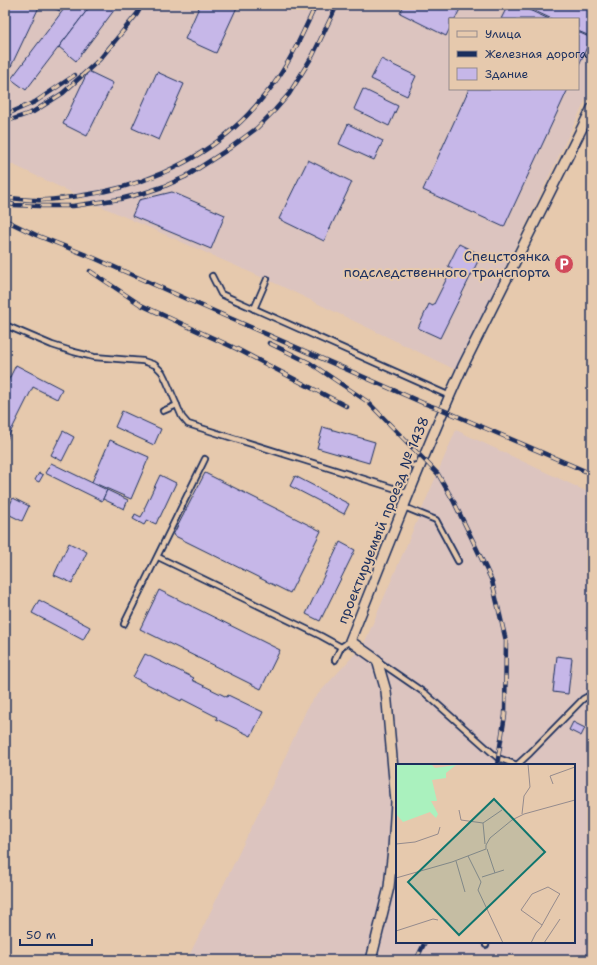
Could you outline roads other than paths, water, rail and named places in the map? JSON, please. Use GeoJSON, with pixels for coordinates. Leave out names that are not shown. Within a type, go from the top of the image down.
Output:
{"type":"FeatureCollection","features":[{"type":"Feature","properties":{"kind":"street","name":"проектируемый проезд № 1438"},"geometry":{"type":"LineString","coordinates":[[377,660],[350,641],[404,507],[417,465],[467,359],[592,108]]}},
{"type":"Feature","properties":{"kind":"street"},"geometry":{"type":"LineString","coordinates":[[371,960],[389,887],[394,849],[396,802],[386,691],[377,660]]}},
{"type":"Feature","properties":{"kind":"lane"},"geometry":{"type":"LineString","coordinates":[[212,276],[222,294],[450,396]]}},
{"type":"Feature","properties":{"kind":"lane"},"geometry":{"type":"LineString","coordinates":[[254,309],[267,280]]}},
{"type":"Feature","properties":{"kind":"lane"},"geometry":{"type":"LineString","coordinates":[[5,326],[52,345],[74,352],[94,357],[142,361],[155,365],[162,372],[182,417],[188,424],[409,493]]}},
{"type":"Feature","properties":{"kind":"lane"},"geometry":{"type":"LineString","coordinates":[[163,410],[177,405]]}},
{"type":"Feature","properties":{"kind":"lane"},"geometry":{"type":"LineString","coordinates":[[124,624],[205,459]]}},
{"type":"Feature","properties":{"kind":"lane"},"geometry":{"type":"LineString","coordinates":[[404,507],[436,520],[458,561]]}},
{"type":"Feature","properties":{"kind":"lane"},"geometry":{"type":"LineString","coordinates":[[158,556],[341,646]]}},
{"type":"Feature","properties":{"kind":"lane"},"geometry":{"type":"LineString","coordinates":[[335,660],[341,646],[350,641]]}},
{"type":"Feature","properties":{"kind":"lane"},"geometry":{"type":"LineString","coordinates":[[377,660],[426,694],[498,758],[514,764]]}},
{"type":"Feature","properties":{"kind":"lane"},"geometry":{"type":"LineString","coordinates":[[518,764],[583,699],[592,694]]}},
{"type":"Feature","properties":{"kind":"railway"},"geometry":{"type":"LineString","coordinates":[[5,122],[33,112],[63,93],[100,59],[137,14],[142,5]]}},
{"type":"Feature","properties":{"kind":"railway"},"geometry":{"type":"LineString","coordinates":[[5,198],[46,200],[99,193],[120,188],[162,173],[201,152],[219,140],[241,121],[256,106],[273,85],[291,56],[316,5]]}},
{"type":"Feature","properties":{"kind":"railway"},"geometry":{"type":"LineString","coordinates":[[5,202],[14,205],[73,206],[120,199],[144,193],[185,177],[230,148],[257,128],[275,110],[289,94],[313,55],[337,5]]}},
{"type":"Feature","properties":{"kind":"railway"},"geometry":{"type":"LineString","coordinates":[[5,115],[35,102],[75,75]]}},
{"type":"Feature","properties":{"kind":"railway"},"geometry":{"type":"LineString","coordinates":[[5,220],[36,235],[94,258],[423,403],[443,410],[592,474]]}},
{"type":"Feature","properties":{"kind":"railway"},"geometry":{"type":"LineString","coordinates":[[90,271],[141,305],[237,349],[346,406]]}},
{"type":"Feature","properties":{"kind":"railway"},"geometry":{"type":"LineString","coordinates":[[269,343],[310,363],[368,402],[438,474],[454,502],[492,581],[506,641],[505,715],[497,764]]}},
{"type":"Feature","properties":{"kind":"railway"},"geometry":{"type":"LineString","coordinates":[[416,960],[424,943]]}},
{"type":"Feature","properties":{"kind":"place","name":"Спецстоянка подследственного транспорта"},"geometry":{"type":"Point","coordinates":[564,264]}}]}
